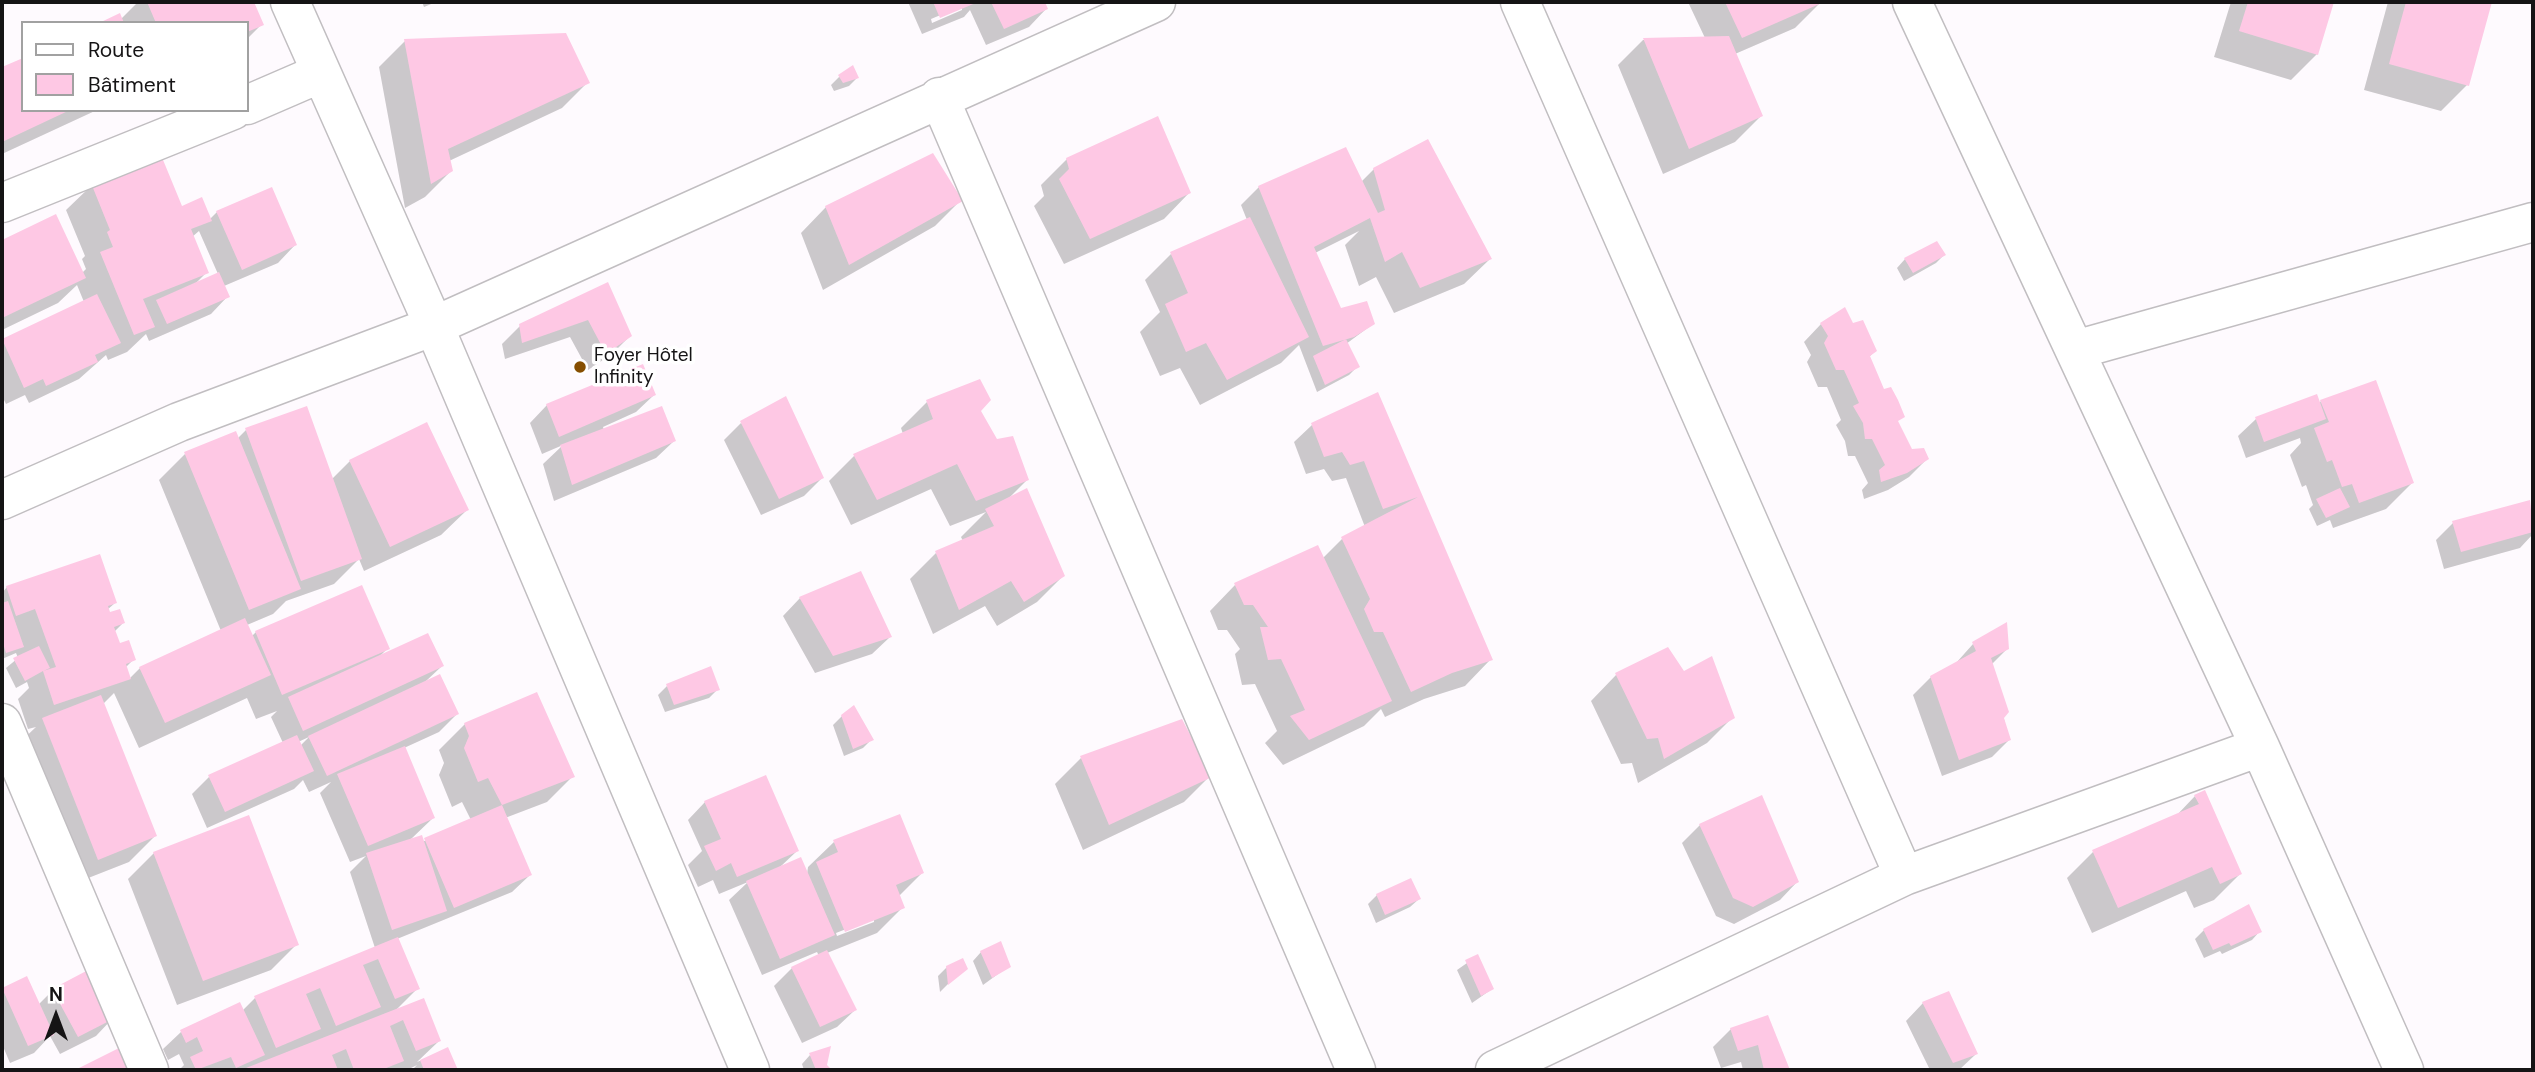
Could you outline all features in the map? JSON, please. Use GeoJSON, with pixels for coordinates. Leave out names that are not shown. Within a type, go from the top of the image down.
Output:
{"type":"FeatureCollection","features":[{"type":"Feature","properties":{"kind":"street"},"geometry":{"type":"LineString","coordinates":[[290,2],[434,326],[750,1070]]}},
{"type":"Feature","properties":{"kind":"street"},"geometry":{"type":"LineString","coordinates":[[2,500],[179,422],[434,326],[939,97],[1156,2]]}},
{"type":"Feature","properties":{"kind":"street"},"geometry":{"type":"LineString","coordinates":[[1520,2],[1904,876]]}},
{"type":"Feature","properties":{"kind":"street"},"geometry":{"type":"LineString","coordinates":[[1912,2],[2260,747],[2404,1070]]}},
{"type":"Feature","properties":{"kind":"street"},"geometry":{"type":"LineString","coordinates":[[248,105],[321,74]]}},
{"type":"Feature","properties":{"kind":"street"},"geometry":{"type":"LineString","coordinates":[[939,97],[1356,1070]]}},
{"type":"Feature","properties":{"kind":"street"},"geometry":{"type":"LineString","coordinates":[[2,203],[228,112]]}},
{"type":"Feature","properties":{"kind":"street"},"geometry":{"type":"LineString","coordinates":[[2075,350],[2533,222]]}},
{"type":"Feature","properties":{"kind":"street"},"geometry":{"type":"LineString","coordinates":[[2,723],[149,1070]]}},
{"type":"Feature","properties":{"kind":"street"},"geometry":{"type":"LineString","coordinates":[[1495,1070],[1904,876],[2260,747]]}},
{"type":"Feature","properties":{"kind":"building"},"geometry":{"type":"Polygon","coordinates":[[[147,2],[254,2],[264,25],[248,32],[248,21],[155,21],[147,2]]]}},
{"type":"Feature","properties":{"kind":"building"},"geometry":{"type":"Polygon","coordinates":[[[933,2],[978,2],[940,18],[933,2]]]}},
{"type":"Feature","properties":{"kind":"building"},"geometry":{"type":"Polygon","coordinates":[[[991,2],[1045,2],[1048,9],[1004,29],[991,2]]]}},
{"type":"Feature","properties":{"kind":"building"},"geometry":{"type":"Polygon","coordinates":[[[1725,2],[1824,2],[1742,38],[1725,2]]]}},
{"type":"Feature","properties":{"kind":"building"},"geometry":{"type":"Polygon","coordinates":[[[2248,2],[2334,2],[2318,55],[2239,31],[2248,2]]]}},
{"type":"Feature","properties":{"kind":"building"},"geometry":{"type":"Polygon","coordinates":[[[2406,2],[2492,2],[2469,86],[2389,64],[2406,2]]]}},
{"type":"Feature","properties":{"kind":"building"},"geometry":{"type":"Polygon","coordinates":[[[120,13],[123,21],[103,21],[120,13]]]}},
{"type":"Feature","properties":{"kind":"building"},"geometry":{"type":"Polygon","coordinates":[[[566,33],[590,83],[448,149],[453,171],[431,184],[404,39],[566,33]]]}},
{"type":"Feature","properties":{"kind":"building"},"geometry":{"type":"Polygon","coordinates":[[[1729,36],[1763,116],[1689,149],[1643,38],[1729,36]]]}},
{"type":"Feature","properties":{"kind":"building"},"geometry":{"type":"Polygon","coordinates":[[[21,59],[21,112],[66,112],[2,142],[2,67],[21,59]]]}},
{"type":"Feature","properties":{"kind":"building"},"geometry":{"type":"Polygon","coordinates":[[[853,65],[859,78],[843,83],[838,75],[853,65]]]}},
{"type":"Feature","properties":{"kind":"building"},"geometry":{"type":"Polygon","coordinates":[[[1158,116],[1191,193],[1090,239],[1059,179],[1069,169],[1066,158],[1158,116]]]}},
{"type":"Feature","properties":{"kind":"building"},"geometry":{"type":"Polygon","coordinates":[[[1428,139],[1492,259],[1420,288],[1402,252],[1385,262],[1370,218],[1314,247],[1341,308],[1367,301],[1375,324],[1354,337],[1323,346],[1258,186],[1346,147],[1378,213],[1385,210],[1373,168],[1428,139]]]}},
{"type":"Feature","properties":{"kind":"building"},"geometry":{"type":"Polygon","coordinates":[[[933,153],[963,201],[849,265],[825,206],[933,153]]]}},
{"type":"Feature","properties":{"kind":"building"},"geometry":{"type":"Polygon","coordinates":[[[161,155],[182,206],[202,197],[212,221],[191,229],[209,273],[143,299],[155,327],[134,335],[100,252],[113,247],[107,232],[110,230],[91,183],[161,155]]]}},
{"type":"Feature","properties":{"kind":"building"},"geometry":{"type":"Polygon","coordinates":[[[272,187],[297,245],[242,270],[216,211],[272,187]]]}},
{"type":"Feature","properties":{"kind":"building"},"geometry":{"type":"Polygon","coordinates":[[[56,214],[86,278],[2,318],[2,240],[56,214]]]}},
{"type":"Feature","properties":{"kind":"building"},"geometry":{"type":"Polygon","coordinates":[[[1250,217],[1309,337],[1227,380],[1206,343],[1186,352],[1165,304],[1188,293],[1170,252],[1250,217]]]}},
{"type":"Feature","properties":{"kind":"building"},"geometry":{"type":"Polygon","coordinates":[[[1937,241],[1946,255],[1913,273],[1904,258],[1937,241]]]}},
{"type":"Feature","properties":{"kind":"building"},"geometry":{"type":"Polygon","coordinates":[[[219,272],[230,297],[167,324],[156,300],[219,272]]]}},
{"type":"Feature","properties":{"kind":"building"},"geometry":{"type":"Polygon","coordinates":[[[608,282],[632,336],[606,354],[588,320],[522,343],[519,324],[608,282]]]}},
{"type":"Feature","properties":{"kind":"building"},"geometry":{"type":"Polygon","coordinates":[[[97,294],[121,343],[95,355],[98,362],[46,386],[43,379],[24,388],[2,339],[97,294]]]}},
{"type":"Feature","properties":{"kind":"building"},"geometry":{"type":"Polygon","coordinates":[[[1845,307],[1853,323],[1863,320],[1877,351],[1870,356],[1884,389],[1891,387],[1898,400],[1905,417],[1898,421],[1912,449],[1924,448],[1929,459],[1907,473],[1881,482],[1879,470],[1885,465],[1872,439],[1865,439],[1863,423],[1853,406],[1859,403],[1844,370],[1836,370],[1824,343],[1828,336],[1820,323],[1845,307]]]}},
{"type":"Feature","properties":{"kind":"building"},"geometry":{"type":"Polygon","coordinates":[[[1346,339],[1360,367],[1325,385],[1313,356],[1346,339]]]}},
{"type":"Feature","properties":{"kind":"building"},"geometry":{"type":"Polygon","coordinates":[[[643,364],[656,395],[559,437],[546,404],[643,364]]]}},
{"type":"Feature","properties":{"kind":"building"},"geometry":{"type":"Polygon","coordinates":[[[980,379],[991,400],[981,411],[997,439],[1013,436],[1029,480],[976,501],[957,464],[877,500],[853,454],[933,419],[926,400],[980,379]]]}},
{"type":"Feature","properties":{"kind":"building"},"geometry":{"type":"Polygon","coordinates":[[[2376,380],[2414,483],[2359,503],[2352,484],[2342,487],[2332,460],[2327,462],[2314,428],[2329,422],[2320,400],[2376,380]]]}},
{"type":"Feature","properties":{"kind":"building"},"geometry":{"type":"Polygon","coordinates":[[[1378,392],[1493,660],[1452,673],[1411,692],[1383,632],[1374,632],[1364,609],[1370,599],[1341,537],[1418,497],[1383,509],[1364,461],[1350,465],[1342,452],[1324,457],[1311,423],[1378,392]]]}},
{"type":"Feature","properties":{"kind":"building"},"geometry":{"type":"Polygon","coordinates":[[[2317,394],[2326,419],[2264,442],[2255,417],[2317,394]]]}},
{"type":"Feature","properties":{"kind":"building"},"geometry":{"type":"Polygon","coordinates":[[[786,396],[824,478],[779,499],[740,421],[786,396]]]}},
{"type":"Feature","properties":{"kind":"building"},"geometry":{"type":"Polygon","coordinates":[[[307,406],[362,559],[301,581],[245,428],[307,406]]]}},
{"type":"Feature","properties":{"kind":"building"},"geometry":{"type":"Polygon","coordinates":[[[662,406],[676,441],[572,485],[560,445],[662,406]]]}},
{"type":"Feature","properties":{"kind":"building"},"geometry":{"type":"Polygon","coordinates":[[[427,422],[469,510],[390,547],[349,460],[427,422]]]}},
{"type":"Feature","properties":{"kind":"building"},"geometry":{"type":"Polygon","coordinates":[[[236,431],[301,589],[249,610],[184,452],[236,431]]]}},
{"type":"Feature","properties":{"kind":"building"},"geometry":{"type":"Polygon","coordinates":[[[1027,488],[1065,576],[1024,602],[1011,581],[959,610],[935,551],[994,526],[985,509],[1027,488]]]}},
{"type":"Feature","properties":{"kind":"building"},"geometry":{"type":"Polygon","coordinates":[[[2340,488],[2350,507],[2326,518],[2316,499],[2340,488]]]}},
{"type":"Feature","properties":{"kind":"building"},"geometry":{"type":"Polygon","coordinates":[[[2530,500],[2533,532],[2461,552],[2452,521],[2530,500]]]}},
{"type":"Feature","properties":{"kind":"building"},"geometry":{"type":"Polygon","coordinates":[[[1318,545],[1392,701],[1309,740],[1290,716],[1305,710],[1281,659],[1268,660],[1260,627],[1268,627],[1253,605],[1244,605],[1234,583],[1318,545]]]}},
{"type":"Feature","properties":{"kind":"building"},"geometry":{"type":"Polygon","coordinates":[[[100,554],[117,603],[108,606],[110,612],[120,609],[125,623],[114,627],[120,643],[129,640],[136,660],[126,664],[131,679],[54,705],[43,671],[56,667],[35,609],[16,616],[6,586],[100,554]]]}},
{"type":"Feature","properties":{"kind":"building"},"geometry":{"type":"Polygon","coordinates":[[[861,571],[892,637],[833,656],[799,597],[861,571]]]}},
{"type":"Feature","properties":{"kind":"building"},"geometry":{"type":"Polygon","coordinates":[[[362,585],[390,649],[282,695],[255,631],[362,585]]]}},
{"type":"Feature","properties":{"kind":"building"},"geometry":{"type":"Polygon","coordinates":[[[8,601],[24,647],[6,653],[2,640],[2,603],[8,601]]]}},
{"type":"Feature","properties":{"kind":"building"},"geometry":{"type":"Polygon","coordinates":[[[245,618],[271,675],[165,723],[139,667],[245,618]]]}},
{"type":"Feature","properties":{"kind":"building"},"geometry":{"type":"Polygon","coordinates":[[[2007,622],[2009,649],[1991,658],[2009,712],[2004,718],[2011,740],[1959,760],[1930,676],[1976,651],[1972,642],[2007,622]]]}},
{"type":"Feature","properties":{"kind":"building"},"geometry":{"type":"Polygon","coordinates":[[[428,633],[444,666],[303,731],[288,697],[428,633]]]}},
{"type":"Feature","properties":{"kind":"building"},"geometry":{"type":"Polygon","coordinates":[[[39,646],[50,668],[25,681],[13,658],[39,646]]]}},
{"type":"Feature","properties":{"kind":"building"},"geometry":{"type":"Polygon","coordinates":[[[1668,647],[1684,671],[1712,656],[1735,718],[1664,759],[1658,738],[1647,739],[1615,673],[1668,647]]]}},
{"type":"Feature","properties":{"kind":"building"},"geometry":{"type":"Polygon","coordinates":[[[711,666],[720,690],[674,705],[666,684],[711,666]]]}},
{"type":"Feature","properties":{"kind":"building"},"geometry":{"type":"Polygon","coordinates":[[[440,674],[459,714],[327,776],[308,736],[440,674]]]}},
{"type":"Feature","properties":{"kind":"building"},"geometry":{"type":"Polygon","coordinates":[[[537,692],[575,777],[502,805],[488,778],[478,782],[464,748],[469,736],[464,723],[537,692]]]}},
{"type":"Feature","properties":{"kind":"building"},"geometry":{"type":"Polygon","coordinates":[[[101,695],[157,836],[98,860],[42,718],[101,695]]]}},
{"type":"Feature","properties":{"kind":"building"},"geometry":{"type":"Polygon","coordinates":[[[854,705],[874,740],[853,749],[841,715],[854,705]]]}},
{"type":"Feature","properties":{"kind":"building"},"geometry":{"type":"Polygon","coordinates":[[[1182,719],[1212,777],[1109,825],[1080,756],[1182,719]]]}},
{"type":"Feature","properties":{"kind":"building"},"geometry":{"type":"Polygon","coordinates":[[[297,735],[314,771],[225,812],[208,775],[297,735]]]}},
{"type":"Feature","properties":{"kind":"building"},"geometry":{"type":"Polygon","coordinates":[[[405,746],[435,818],[368,846],[337,774],[405,746]]]}},
{"type":"Feature","properties":{"kind":"building"},"geometry":{"type":"Polygon","coordinates":[[[766,775],[799,851],[737,877],[731,863],[716,871],[704,846],[721,839],[704,801],[766,775]]]}},
{"type":"Feature","properties":{"kind":"building"},"geometry":{"type":"Polygon","coordinates":[[[2205,790],[2242,874],[2220,884],[2212,867],[2118,908],[2092,850],[2199,804],[2194,795],[2205,790]]]}},
{"type":"Feature","properties":{"kind":"building"},"geometry":{"type":"Polygon","coordinates":[[[1762,795],[1799,882],[1753,907],[1733,898],[1699,824],[1762,795]]]}},
{"type":"Feature","properties":{"kind":"building"},"geometry":{"type":"Polygon","coordinates":[[[502,805],[532,875],[454,908],[424,838],[502,805]]]}},
{"type":"Feature","properties":{"kind":"building"},"geometry":{"type":"Polygon","coordinates":[[[900,814],[924,873],[896,885],[905,908],[845,932],[816,862],[838,852],[833,840],[900,814]]]}},
{"type":"Feature","properties":{"kind":"building"},"geometry":{"type":"Polygon","coordinates":[[[249,815],[299,945],[203,981],[153,852],[249,815]]]}},
{"type":"Feature","properties":{"kind":"building"},"geometry":{"type":"Polygon","coordinates":[[[422,835],[447,911],[392,930],[366,853],[422,835]]]}},
{"type":"Feature","properties":{"kind":"building"},"geometry":{"type":"Polygon","coordinates":[[[801,857],[835,935],[780,959],[746,881],[801,857]]]}},
{"type":"Feature","properties":{"kind":"building"},"geometry":{"type":"Polygon","coordinates":[[[1411,878],[1421,899],[1385,915],[1376,894],[1411,878]]]}},
{"type":"Feature","properties":{"kind":"building"},"geometry":{"type":"Polygon","coordinates":[[[2249,904],[2262,932],[2231,946],[2229,943],[2213,950],[2203,929],[2249,904]]]}},
{"type":"Feature","properties":{"kind":"building"},"geometry":{"type":"Polygon","coordinates":[[[398,937],[420,989],[395,999],[378,959],[363,965],[381,1007],[336,1026],[320,988],[306,994],[321,1029],[276,1048],[254,996],[398,937]]]}},
{"type":"Feature","properties":{"kind":"building"},"geometry":{"type":"Polygon","coordinates":[[[1001,941],[1011,967],[992,978],[980,951],[1001,941]]]}},
{"type":"Feature","properties":{"kind":"building"},"geometry":{"type":"Polygon","coordinates":[[[827,950],[857,1010],[820,1027],[791,967],[827,950]]]}},
{"type":"Feature","properties":{"kind":"building"},"geometry":{"type":"Polygon","coordinates":[[[1478,954],[1494,989],[1481,996],[1465,960],[1478,954]]]}},
{"type":"Feature","properties":{"kind":"building"},"geometry":{"type":"Polygon","coordinates":[[[963,958],[968,969],[948,985],[946,966],[963,958]]]}},
{"type":"Feature","properties":{"kind":"building"},"geometry":{"type":"Polygon","coordinates":[[[90,969],[115,1018],[78,1037],[52,989],[90,969]]]}},
{"type":"Feature","properties":{"kind":"building"},"geometry":{"type":"Polygon","coordinates":[[[27,976],[54,1035],[28,1046],[2,988],[27,976]]]}},
{"type":"Feature","properties":{"kind":"building"},"geometry":{"type":"Polygon","coordinates":[[[1949,991],[1978,1054],[1953,1063],[1922,1002],[1949,991]]]}},
{"type":"Feature","properties":{"kind":"building"},"geometry":{"type":"Polygon","coordinates":[[[424,998],[441,1041],[416,1051],[403,1020],[390,1026],[404,1061],[381,1070],[354,1070],[346,1049],[332,1055],[338,1070],[241,1070],[424,998]]]}},
{"type":"Feature","properties":{"kind":"building"},"geometry":{"type":"Polygon","coordinates":[[[240,1002],[265,1055],[236,1068],[231,1057],[196,1070],[190,1057],[203,1051],[197,1037],[186,1043],[180,1030],[240,1002]]]}},
{"type":"Feature","properties":{"kind":"building"},"geometry":{"type":"Polygon","coordinates":[[[1768,1015],[1790,1070],[1764,1070],[1758,1045],[1738,1051],[1730,1028],[1768,1015]]]}},
{"type":"Feature","properties":{"kind":"building"},"geometry":{"type":"Polygon","coordinates":[[[145,1035],[162,1070],[75,1070],[145,1035]]]}},
{"type":"Feature","properties":{"kind":"building"},"geometry":{"type":"Polygon","coordinates":[[[831,1046],[827,1065],[832,1070],[816,1070],[809,1053],[831,1046]]]}},
{"type":"Feature","properties":{"kind":"building"},"geometry":{"type":"Polygon","coordinates":[[[448,1047],[458,1070],[424,1070],[420,1060],[448,1047]]]}},
{"type":"Feature","properties":{"kind":"place","name":"Foyer Hôtel Infinity"},"geometry":{"type":"Point","coordinates":[580,367]}}]}
